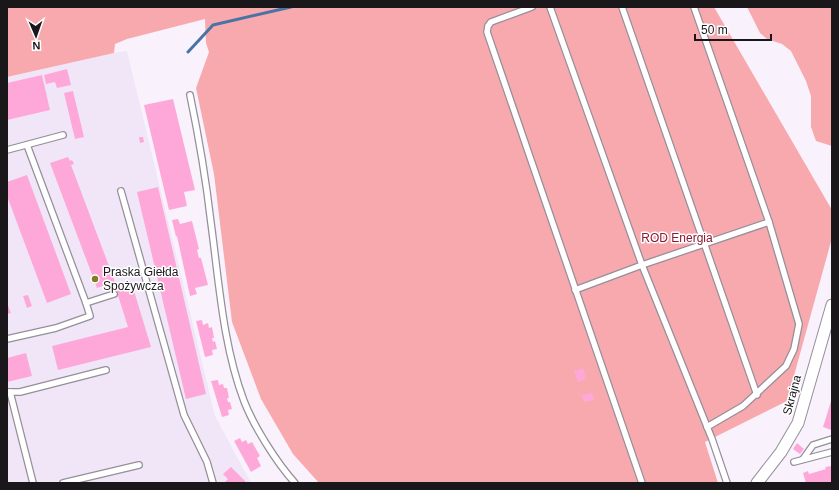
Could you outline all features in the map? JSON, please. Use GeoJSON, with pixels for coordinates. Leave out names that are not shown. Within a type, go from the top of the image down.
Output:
{"type":"FeatureCollection","features":[{"type":"Feature","properties":{"kind":"street","name":"Skrajna"},"geometry":{"type":"LineString","coordinates":[[757,483],[781,452],[798,423],[832,305]]}},
{"type":"Feature","properties":{"kind":"lane"},"geometry":{"type":"LineString","coordinates":[[532,7],[491,22],[488,26],[487,32],[642,483]]}},
{"type":"Feature","properties":{"kind":"lane"},"geometry":{"type":"LineString","coordinates":[[550,7],[642,265],[707,427],[727,483]]}},
{"type":"Feature","properties":{"kind":"lane"},"geometry":{"type":"LineString","coordinates":[[622,7],[757,395]]}},
{"type":"Feature","properties":{"kind":"lane"},"geometry":{"type":"LineString","coordinates":[[694,7],[769,222],[799,324],[790,359],[786,366],[757,395],[743,406],[707,427]]}},
{"type":"Feature","properties":{"kind":"lane"},"geometry":{"type":"LineString","coordinates":[[190,95],[201,146],[201,158],[210,212],[224,325],[243,399],[279,464],[295,483]]}},
{"type":"Feature","properties":{"kind":"lane"},"geometry":{"type":"LineString","coordinates":[[7,150],[63,135]]}},
{"type":"Feature","properties":{"kind":"lane"},"geometry":{"type":"LineString","coordinates":[[7,339],[56,328],[90,316],[27,145]]}},
{"type":"Feature","properties":{"kind":"lane"},"geometry":{"type":"LineString","coordinates":[[121,191],[184,415],[207,462],[213,483]]}},
{"type":"Feature","properties":{"kind":"lane"},"geometry":{"type":"LineString","coordinates":[[575,290],[642,265],[769,222]]}},
{"type":"Feature","properties":{"kind":"lane"},"geometry":{"type":"LineString","coordinates":[[86,303],[114,294]]}},
{"type":"Feature","properties":{"kind":"lane"},"geometry":{"type":"LineString","coordinates":[[33,483],[8,392],[20,392],[106,370]]}},
{"type":"Feature","properties":{"kind":"lane"},"geometry":{"type":"LineString","coordinates":[[803,459],[813,445],[832,439]]}},
{"type":"Feature","properties":{"kind":"lane"},"geometry":{"type":"LineString","coordinates":[[794,462],[832,452]]}},
{"type":"Feature","properties":{"kind":"lane"},"geometry":{"type":"LineString","coordinates":[[63,483],[139,464]]}},
{"type":"Feature","properties":{"kind":"shaded area","name":"Praska Giełda Spożywcza"},"geometry":{"type":"Polygon","coordinates":[[[127,51],[215,416],[251,483],[7,483],[7,77],[127,51]]]}},
{"type":"Feature","properties":{"kind":"green space","name":"ROD Energia"},"geometry":{"type":"Polygon","coordinates":[[[7,7],[714,7],[832,210],[832,238],[787,401],[705,442],[718,483],[319,483],[293,454],[261,399],[232,322],[214,174],[196,88],[209,52],[206,43],[205,19],[127,39],[115,44],[114,53],[7,77],[7,7]]]}},
{"type":"Feature","properties":{"kind":"green space"},"geometry":{"type":"Polygon","coordinates":[[[747,7],[832,7],[832,146],[816,141],[811,127],[811,96],[806,81],[791,51],[782,44],[767,39],[760,33],[747,7]]]}},
{"type":"Feature","properties":{"kind":"building"},"geometry":{"type":"Polygon","coordinates":[[[67,69],[71,85],[57,88],[55,82],[46,84],[44,75],[67,69]]]}},
{"type":"Feature","properties":{"kind":"building"},"geometry":{"type":"Polygon","coordinates":[[[42,75],[50,110],[7,120],[7,83],[42,75]]]}},
{"type":"Feature","properties":{"kind":"building"},"geometry":{"type":"Polygon","coordinates":[[[73,91],[84,137],[75,139],[64,93],[73,91]]]}},
{"type":"Feature","properties":{"kind":"building"},"geometry":{"type":"Polygon","coordinates":[[[173,99],[195,190],[184,192],[187,206],[169,210],[144,105],[173,99]]]}},
{"type":"Feature","properties":{"kind":"building"},"geometry":{"type":"Polygon","coordinates":[[[139,137],[143,137],[144,142],[140,143],[139,137]]]}},
{"type":"Feature","properties":{"kind":"building"},"geometry":{"type":"Polygon","coordinates":[[[68,157],[74,164],[71,165],[115,282],[97,288],[50,163],[68,157]]]}},
{"type":"Feature","properties":{"kind":"building"},"geometry":{"type":"Polygon","coordinates":[[[27,175],[71,294],[47,303],[7,196],[7,182],[27,175]]]}},
{"type":"Feature","properties":{"kind":"building"},"geometry":{"type":"Polygon","coordinates":[[[158,187],[206,394],[186,399],[137,192],[158,187]]]}},
{"type":"Feature","properties":{"kind":"building"},"geometry":{"type":"Polygon","coordinates":[[[178,219],[180,224],[192,221],[199,249],[197,250],[199,258],[201,258],[208,285],[195,288],[197,294],[190,296],[172,220],[178,219]]]}},
{"type":"Feature","properties":{"kind":"building"},"geometry":{"type":"Polygon","coordinates":[[[131,281],[151,347],[58,370],[52,346],[128,327],[115,286],[131,281]]]}},
{"type":"Feature","properties":{"kind":"building"},"geometry":{"type":"Polygon","coordinates":[[[28,295],[32,306],[27,308],[23,296],[28,295]]]}},
{"type":"Feature","properties":{"kind":"building"},"geometry":{"type":"Polygon","coordinates":[[[7,303],[11,313],[7,314],[7,303]]]}},
{"type":"Feature","properties":{"kind":"building"},"geometry":{"type":"Polygon","coordinates":[[[202,320],[203,325],[208,323],[209,328],[212,327],[214,338],[212,338],[213,342],[215,341],[217,349],[212,350],[213,355],[205,357],[196,321],[202,320]]]}},
{"type":"Feature","properties":{"kind":"building"},"geometry":{"type":"Polygon","coordinates":[[[26,353],[32,376],[7,382],[7,358],[26,353]]]}},
{"type":"Feature","properties":{"kind":"building"},"geometry":{"type":"Polygon","coordinates":[[[583,368],[586,379],[578,382],[574,371],[583,368]]]}},
{"type":"Feature","properties":{"kind":"building"},"geometry":{"type":"Polygon","coordinates":[[[218,380],[219,385],[223,384],[224,388],[227,388],[229,398],[227,398],[232,409],[228,410],[229,415],[222,417],[211,381],[218,380]]]}},
{"type":"Feature","properties":{"kind":"building"},"geometry":{"type":"Polygon","coordinates":[[[592,393],[594,400],[584,402],[582,395],[592,393]]]}},
{"type":"Feature","properties":{"kind":"building"},"geometry":{"type":"Polygon","coordinates":[[[832,398],[832,429],[831,430],[823,427],[832,398]]]}},
{"type":"Feature","properties":{"kind":"building"},"geometry":{"type":"Polygon","coordinates":[[[240,438],[242,442],[246,440],[248,444],[252,442],[260,456],[257,458],[261,466],[251,472],[234,441],[240,438]]]}},
{"type":"Feature","properties":{"kind":"building"},"geometry":{"type":"Polygon","coordinates":[[[797,443],[804,449],[800,454],[793,449],[797,443]]]}},
{"type":"Feature","properties":{"kind":"building"},"geometry":{"type":"Polygon","coordinates":[[[832,466],[832,483],[806,483],[803,473],[808,471],[809,474],[826,469],[825,467],[832,466]]]}},
{"type":"Feature","properties":{"kind":"building"},"geometry":{"type":"Polygon","coordinates":[[[231,467],[247,483],[224,483],[228,479],[223,474],[231,467]]]}},
{"type":"Feature","properties":{"kind":"waterway"},"geometry":{"type":"LineString","coordinates":[[188,52],[213,25],[291,7]]}},
{"type":"Feature","properties":{"kind":"place","name":"Praska Giełda Spożywcza"},"geometry":{"type":"Point","coordinates":[95,279]}}]}
